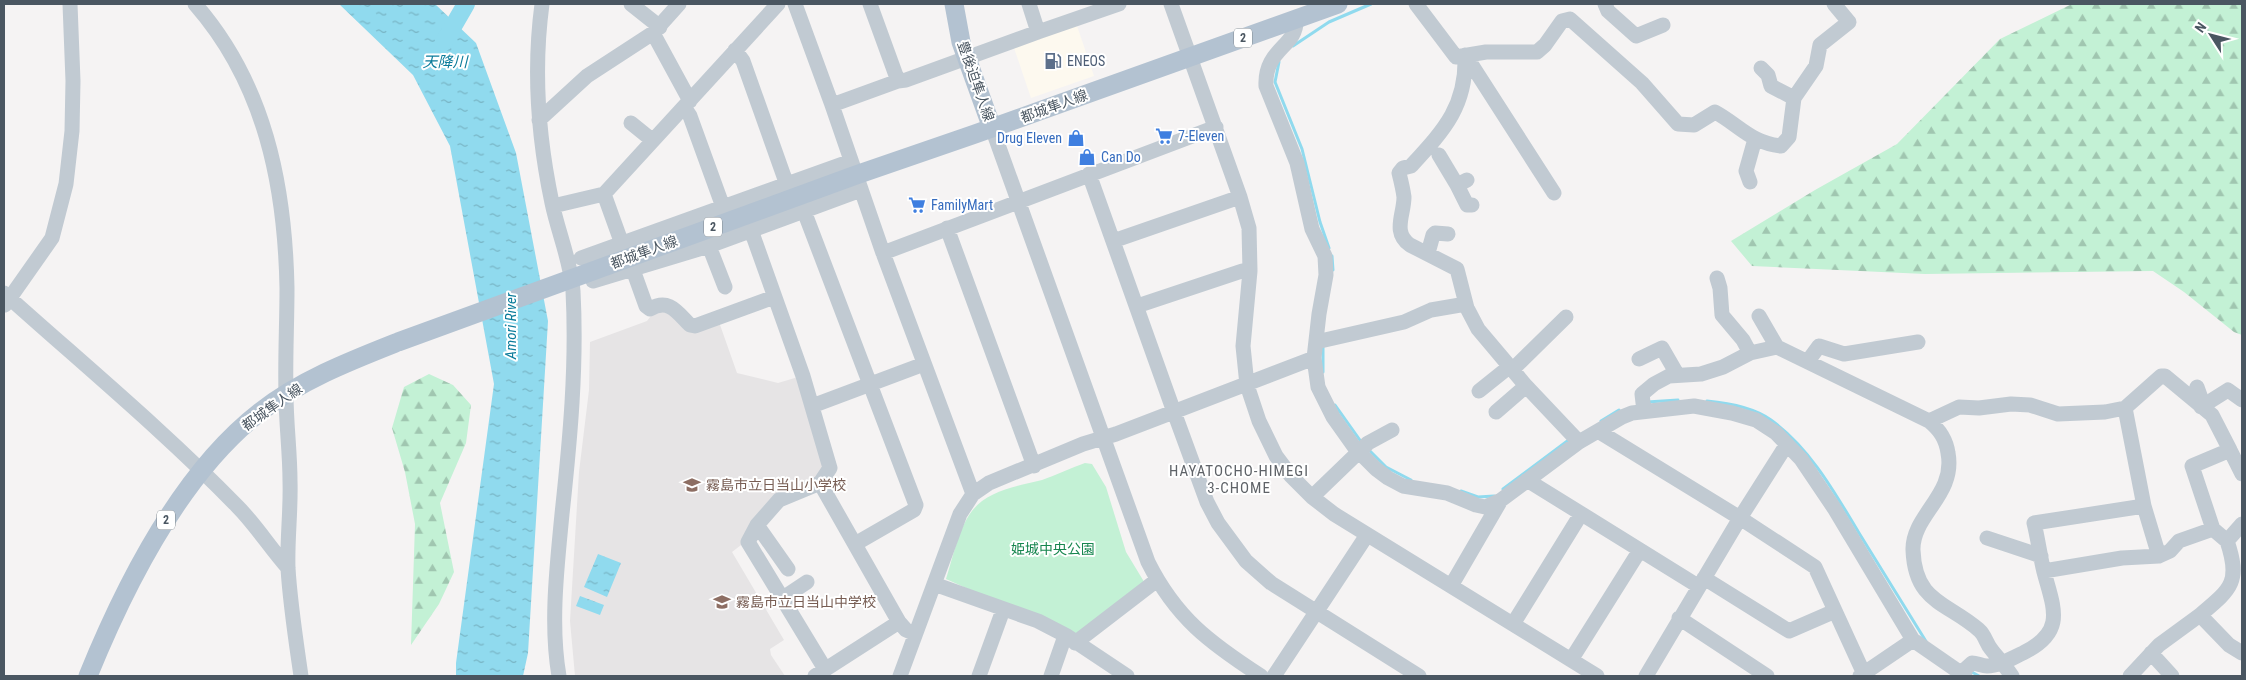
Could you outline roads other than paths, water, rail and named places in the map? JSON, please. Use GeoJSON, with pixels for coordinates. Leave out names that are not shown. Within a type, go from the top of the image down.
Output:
{"type":"FeatureCollection","features":[{"type":"Feature","properties":{"kind":"main road","name":"豊後迫隼人線"},"geometry":{"type":"LineString","coordinates":[[954,4],[961,42],[992,128]]}},
{"type":"Feature","properties":{"kind":"main road","name":"都城隼人線"},"geometry":{"type":"LineString","coordinates":[[88,676],[109,624],[138,569],[168,518],[201,471],[243,425],[288,392],[372,352],[856,175],[1338,4]]}},
{"type":"Feature","properties":{"kind":"street"},"geometry":{"type":"LineString","coordinates":[[70,4],[73,81],[72,131],[66,184],[52,238],[5,299],[201,471],[259,530],[288,568]]}},
{"type":"Feature","properties":{"kind":"street"},"geometry":{"type":"LineString","coordinates":[[195,4],[211,24],[235,61],[258,110],[269,142],[280,202],[287,287],[290,481],[288,568],[301,676]]}},
{"type":"Feature","properties":{"kind":"street"},"geometry":{"type":"LineString","coordinates":[[542,4],[537,61],[539,120],[545,169],[567,280],[573,340],[574,390],[558,555],[555,634],[559,676]]}},
{"type":"Feature","properties":{"kind":"street"},"geometry":{"type":"LineString","coordinates":[[631,4],[656,30],[687,104],[723,207]]}},
{"type":"Feature","properties":{"kind":"street"},"geometry":{"type":"LineString","coordinates":[[539,120],[587,76],[656,30],[678,4]]}},
{"type":"Feature","properties":{"kind":"street"},"geometry":{"type":"LineString","coordinates":[[552,206],[604,194],[778,4]]}},
{"type":"Feature","properties":{"kind":"street"},"geometry":{"type":"LineString","coordinates":[[795,4],[883,253],[973,494]]}},
{"type":"Feature","properties":{"kind":"street"},"geometry":{"type":"LineString","coordinates":[[870,4],[898,81]]}},
{"type":"Feature","properties":{"kind":"street"},"geometry":{"type":"LineString","coordinates":[[1030,4],[1038,32]]}},
{"type":"Feature","properties":{"kind":"street"},"geometry":{"type":"LineString","coordinates":[[832,105],[1038,32],[1100,6],[1119,4]]}},
{"type":"Feature","properties":{"kind":"street"},"geometry":{"type":"LineString","coordinates":[[1171,4],[1216,127],[1249,228],[1250,271],[1243,346],[1247,385],[1259,422],[1276,456],[1291,476],[1312,498],[1367,535],[1597,676]]}},
{"type":"Feature","properties":{"kind":"street"},"geometry":{"type":"LineString","coordinates":[[1416,4],[1456,57],[1486,52],[1537,52],[1545,45],[1562,21],[1568,19],[1607,50],[1642,83],[1678,124],[1694,125],[1715,112],[1740,131],[1755,139],[1773,145],[1784,145],[1789,137],[1794,98],[1816,66],[1820,45],[1849,22],[1840,5]]}},
{"type":"Feature","properties":{"kind":"street"},"geometry":{"type":"LineString","coordinates":[[1605,4],[1608,11],[1636,36],[1663,25]]}},
{"type":"Feature","properties":{"kind":"street"},"geometry":{"type":"LineString","coordinates":[[1296,19],[1294,34],[1269,63],[1266,75],[1270,100],[1297,163],[1312,229],[1325,256],[1326,275],[1319,314],[1321,341],[1314,358],[1320,395],[1333,417],[1388,478],[1403,486],[1447,493],[1480,507],[1489,506],[1501,500],[1527,480],[1576,438],[1598,431],[1643,405],[1694,406],[1725,411],[1756,420],[1776,433],[1801,459],[1834,508],[1913,640],[1965,673],[2003,662],[2034,647],[2048,636],[2052,627],[2054,603],[2034,523],[2144,506]]}},
{"type":"Feature","properties":{"kind":"street"},"geometry":{"type":"LineString","coordinates":[[736,50],[743,62],[787,185]]}},
{"type":"Feature","properties":{"kind":"street"},"geometry":{"type":"LineString","coordinates":[[1411,166],[1456,110],[1465,82],[1465,55]]}},
{"type":"Feature","properties":{"kind":"street"},"geometry":{"type":"LineString","coordinates":[[1465,55],[1554,192]]}},
{"type":"Feature","properties":{"kind":"street"},"geometry":{"type":"LineString","coordinates":[[1761,68],[1768,75],[1765,90],[1794,98]]}},
{"type":"Feature","properties":{"kind":"street"},"geometry":{"type":"LineString","coordinates":[[631,123],[652,140]]}},
{"type":"Feature","properties":{"kind":"street"},"geometry":{"type":"LineString","coordinates":[[883,253],[1216,127]]}},
{"type":"Feature","properties":{"kind":"street"},"geometry":{"type":"LineString","coordinates":[[992,128],[1148,562],[1157,580],[1182,615],[1200,633],[1261,676]]}},
{"type":"Feature","properties":{"kind":"street"},"geometry":{"type":"LineString","coordinates":[[1750,182],[1746,171],[1755,139]]}},
{"type":"Feature","properties":{"kind":"street"},"geometry":{"type":"LineString","coordinates":[[1472,205],[1467,204],[1462,183],[1440,154],[1403,168],[1399,173],[1404,195],[1399,233],[1404,241],[1456,269],[1466,304],[1478,329],[1526,386],[1576,438]]}},
{"type":"Feature","properties":{"kind":"street"},"geometry":{"type":"LineString","coordinates":[[1089,174],[1207,502],[1233,545],[1246,561],[1271,583],[1419,676]]}},
{"type":"Feature","properties":{"kind":"street"},"geometry":{"type":"LineString","coordinates":[[581,258],[787,185],[856,175]]}},
{"type":"Feature","properties":{"kind":"street"},"geometry":{"type":"LineString","coordinates":[[573,340],[581,339],[579,285],[632,267],[709,246],[804,211],[856,175]]}},
{"type":"Feature","properties":{"kind":"street"},"geometry":{"type":"LineString","coordinates":[[604,194],[622,244]]}},
{"type":"Feature","properties":{"kind":"street"},"geometry":{"type":"LineString","coordinates":[[1113,241],[1240,197]]}},
{"type":"Feature","properties":{"kind":"street"},"geometry":{"type":"LineString","coordinates":[[804,211],[916,504],[914,510],[855,544]]}},
{"type":"Feature","properties":{"kind":"street"},"geometry":{"type":"LineString","coordinates":[[947,228],[1034,466]]}},
{"type":"Feature","properties":{"kind":"street"},"geometry":{"type":"LineString","coordinates":[[751,230],[812,406],[830,468],[820,483],[778,500],[757,525],[748,542],[783,598],[820,673],[899,622]]}},
{"type":"Feature","properties":{"kind":"street"},"geometry":{"type":"LineString","coordinates":[[1428,253],[1435,233],[1448,234]]}},
{"type":"Feature","properties":{"kind":"street"},"geometry":{"type":"LineString","coordinates":[[709,246],[725,287]]}},
{"type":"Feature","properties":{"kind":"street"},"geometry":{"type":"LineString","coordinates":[[632,267],[646,306],[650,309],[660,304],[667,305],[690,325],[695,326],[774,297]]}},
{"type":"Feature","properties":{"kind":"street"},"geometry":{"type":"LineString","coordinates":[[1137,306],[1242,271],[1250,271]]}},
{"type":"Feature","properties":{"kind":"street"},"geometry":{"type":"LineString","coordinates":[[1717,278],[1720,288],[1722,315],[1743,340],[1750,353]]}},
{"type":"Feature","properties":{"kind":"street"},"geometry":{"type":"LineString","coordinates":[[1321,341],[1404,322],[1432,310],[1466,304]]}},
{"type":"Feature","properties":{"kind":"street"},"geometry":{"type":"LineString","coordinates":[[1759,316],[1777,347],[1929,421],[1940,430],[1947,445],[1950,470],[1947,481],[1915,539],[1914,559],[1922,588],[1940,605],[1981,631],[1990,648],[2003,662],[2012,676]]}},
{"type":"Feature","properties":{"kind":"street"},"geometry":{"type":"LineString","coordinates":[[1479,391],[1510,368],[1566,317]]}},
{"type":"Feature","properties":{"kind":"street"},"geometry":{"type":"LineString","coordinates":[[1808,361],[1819,346],[1844,354],[1918,342]]}},
{"type":"Feature","properties":{"kind":"street"},"geometry":{"type":"LineString","coordinates":[[1643,405],[1642,394],[1654,384],[1669,376],[1701,374],[1723,367],[1750,353],[1777,347]]}},
{"type":"Feature","properties":{"kind":"street"},"geometry":{"type":"LineString","coordinates":[[1639,359],[1662,348],[1678,374]]}},
{"type":"Feature","properties":{"kind":"street"},"geometry":{"type":"LineString","coordinates":[[900,676],[960,514],[973,494],[989,483],[1034,466],[1083,444],[1247,385],[1314,358]]}},
{"type":"Feature","properties":{"kind":"street"},"geometry":{"type":"LineString","coordinates":[[812,406],[924,364]]}},
{"type":"Feature","properties":{"kind":"street"},"geometry":{"type":"LineString","coordinates":[[1929,421],[1959,408],[1979,408],[2011,404],[2030,405],[2064,415],[2105,412],[2125,408],[2161,376],[2165,376],[2202,405],[2215,420],[2242,474]]}},
{"type":"Feature","properties":{"kind":"street"},"geometry":{"type":"LineString","coordinates":[[1496,412],[1526,386]]}},
{"type":"Feature","properties":{"kind":"street"},"geometry":{"type":"LineString","coordinates":[[2197,387],[2202,405]]}},
{"type":"Feature","properties":{"kind":"street"},"geometry":{"type":"LineString","coordinates":[[2202,405],[2228,390],[2242,400]]}},
{"type":"Feature","properties":{"kind":"street"},"geometry":{"type":"LineString","coordinates":[[2125,408],[2134,444],[2133,453],[2144,506],[2159,556]]}},
{"type":"Feature","properties":{"kind":"street"},"geometry":{"type":"LineString","coordinates":[[1312,498],[1362,448],[1392,430]]}},
{"type":"Feature","properties":{"kind":"street"},"geometry":{"type":"LineString","coordinates":[[1598,431],[1740,518],[1815,567],[1862,675],[1913,640]]}},
{"type":"Feature","properties":{"kind":"street"},"geometry":{"type":"LineString","coordinates":[[1646,676],[1679,618],[1787,444]]}},
{"type":"Feature","properties":{"kind":"street"},"geometry":{"type":"LineString","coordinates":[[2130,676],[2151,653],[2222,597],[2232,581],[2234,567],[2227,541],[2213,529],[2192,466],[2230,450]]}},
{"type":"Feature","properties":{"kind":"street"},"geometry":{"type":"LineString","coordinates":[[1527,480],[1640,550],[1790,631],[1835,611]]}},
{"type":"Feature","properties":{"kind":"street"},"geometry":{"type":"LineString","coordinates":[[820,483],[899,622],[906,630],[915,634]]}},
{"type":"Feature","properties":{"kind":"street"},"geometry":{"type":"LineString","coordinates":[[1451,586],[1501,500]]}},
{"type":"Feature","properties":{"kind":"street"},"geometry":{"type":"LineString","coordinates":[[1514,624],[1581,514]]}},
{"type":"Feature","properties":{"kind":"street"},"geometry":{"type":"LineString","coordinates":[[2227,541],[2242,524]]}},
{"type":"Feature","properties":{"kind":"street"},"geometry":{"type":"LineString","coordinates":[[757,525],[788,569]]}},
{"type":"Feature","properties":{"kind":"street"},"geometry":{"type":"LineString","coordinates":[[1987,538],[2043,564],[2159,556],[2170,551],[2178,541],[2213,529]]}},
{"type":"Feature","properties":{"kind":"street"},"geometry":{"type":"LineString","coordinates":[[1274,676],[1367,535]]}},
{"type":"Feature","properties":{"kind":"street"},"geometry":{"type":"LineString","coordinates":[[1571,660],[1640,550]]}},
{"type":"Feature","properties":{"kind":"street"},"geometry":{"type":"LineString","coordinates":[[1071,639],[1157,580]]}},
{"type":"Feature","properties":{"kind":"street"},"geometry":{"type":"LineString","coordinates":[[783,598],[807,582]]}},
{"type":"Feature","properties":{"kind":"street"},"geometry":{"type":"LineString","coordinates":[[934,584],[1038,621],[1071,639],[1126,676]]}},
{"type":"Feature","properties":{"kind":"street"},"geometry":{"type":"LineString","coordinates":[[979,676],[1003,610]]}},
{"type":"Feature","properties":{"kind":"street"},"geometry":{"type":"LineString","coordinates":[[2200,615],[2229,645],[2242,653]]}},
{"type":"Feature","properties":{"kind":"street"},"geometry":{"type":"LineString","coordinates":[[1679,618],[1767,676]]}},
{"type":"Feature","properties":{"kind":"street"},"geometry":{"type":"LineString","coordinates":[[1051,676],[1065,636],[1071,639]]}},
{"type":"Feature","properties":{"kind":"street"},"geometry":{"type":"LineString","coordinates":[[2151,653],[2172,676]]}},
{"type":"Feature","properties":{"kind":"water","name":"天降川"},"geometry":{"type":"Polygon","coordinates":[[[339,4],[435,4],[476,43],[516,153],[548,321],[528,653],[523,676],[456,676],[456,663],[494,384],[450,146],[413,75],[339,4]]]}},
{"type":"Feature","properties":{"kind":"water"},"geometry":{"type":"Polygon","coordinates":[[[598,554],[621,563],[607,597],[584,587],[598,554]]]}},
{"type":"Feature","properties":{"kind":"water"},"geometry":{"type":"Polygon","coordinates":[[[580,596],[604,605],[600,615],[576,606],[580,596]]]}},
{"type":"Feature","properties":{"kind":"waterway"},"geometry":{"type":"LineString","coordinates":[[444,42],[466,4]]}},
{"type":"Feature","properties":{"kind":"waterway"},"geometry":{"type":"LineString","coordinates":[[1293,46],[1329,22],[1371,4]]}},
{"type":"Feature","properties":{"kind":"waterway"},"geometry":{"type":"LineString","coordinates":[[1279,62],[1275,82],[1302,149],[1320,222],[1329,248]]}},
{"type":"Feature","properties":{"kind":"waterway"},"geometry":{"type":"LineString","coordinates":[[1332,256],[1333,270]]}},
{"type":"Feature","properties":{"kind":"waterway"},"geometry":{"type":"LineString","coordinates":[[1323,346],[1323,372]]}},
{"type":"Feature","properties":{"kind":"waterway"},"geometry":{"type":"LineString","coordinates":[[1647,402],[1678,400]]}},
{"type":"Feature","properties":{"kind":"waterway"},"geometry":{"type":"LineString","coordinates":[[1707,401],[1732,404],[1756,412],[1771,420],[1798,444],[1831,487],[1927,643]]}},
{"type":"Feature","properties":{"kind":"waterway"},"geometry":{"type":"LineString","coordinates":[[1335,405],[1362,443]]}},
{"type":"Feature","properties":{"kind":"waterway"},"geometry":{"type":"LineString","coordinates":[[1601,421],[1619,410]]}},
{"type":"Feature","properties":{"kind":"waterway"},"geometry":{"type":"LineString","coordinates":[[1503,489],[1570,439]]}},
{"type":"Feature","properties":{"kind":"waterway"},"geometry":{"type":"LineString","coordinates":[[1368,449],[1386,467],[1411,480]]}},
{"type":"Feature","properties":{"kind":"waterway"},"geometry":{"type":"LineString","coordinates":[[1461,491],[1478,497],[1494,496]]}},
{"type":"Feature","properties":{"kind":"waterway"},"geometry":{"type":"LineString","coordinates":[[1970,671],[1979,676]]}},
{"type":"Feature","properties":{"kind":"place","name":"ENEOS"},"geometry":{"type":"Point","coordinates":[1053,61]}},
{"type":"Feature","properties":{"kind":"place","name":"7-Eleven"},"geometry":{"type":"Point","coordinates":[1164,136]}},
{"type":"Feature","properties":{"kind":"place","name":"Drug Eleven"},"geometry":{"type":"Point","coordinates":[1076,138]}},
{"type":"Feature","properties":{"kind":"place","name":"Can Do"},"geometry":{"type":"Point","coordinates":[1087,157]}},
{"type":"Feature","properties":{"kind":"place","name":"FamilyMart"},"geometry":{"type":"Point","coordinates":[917,205]}},
{"type":"Feature","properties":{"kind":"place","name":"霧島市立日当山小学校"},"geometry":{"type":"Point","coordinates":[692,485]}},
{"type":"Feature","properties":{"kind":"place","name":"霧島市立日当山中学校"},"geometry":{"type":"Point","coordinates":[722,602]}},
{"type":"Feature","properties":{"kind":"district","name":"HAYATOCHO-HIMEGI 3-CHOME"},"geometry":{"type":"Point","coordinates":[1239,480]}},
{"type":"Feature","properties":{"kind":"water label","name":"Amori River"},"geometry":{"type":"Point","coordinates":[511,326]}},
{"type":"Feature","properties":{"kind":"park label","name":"姫城中央公園"},"geometry":{"type":"Point","coordinates":[1053,549]}}]}
